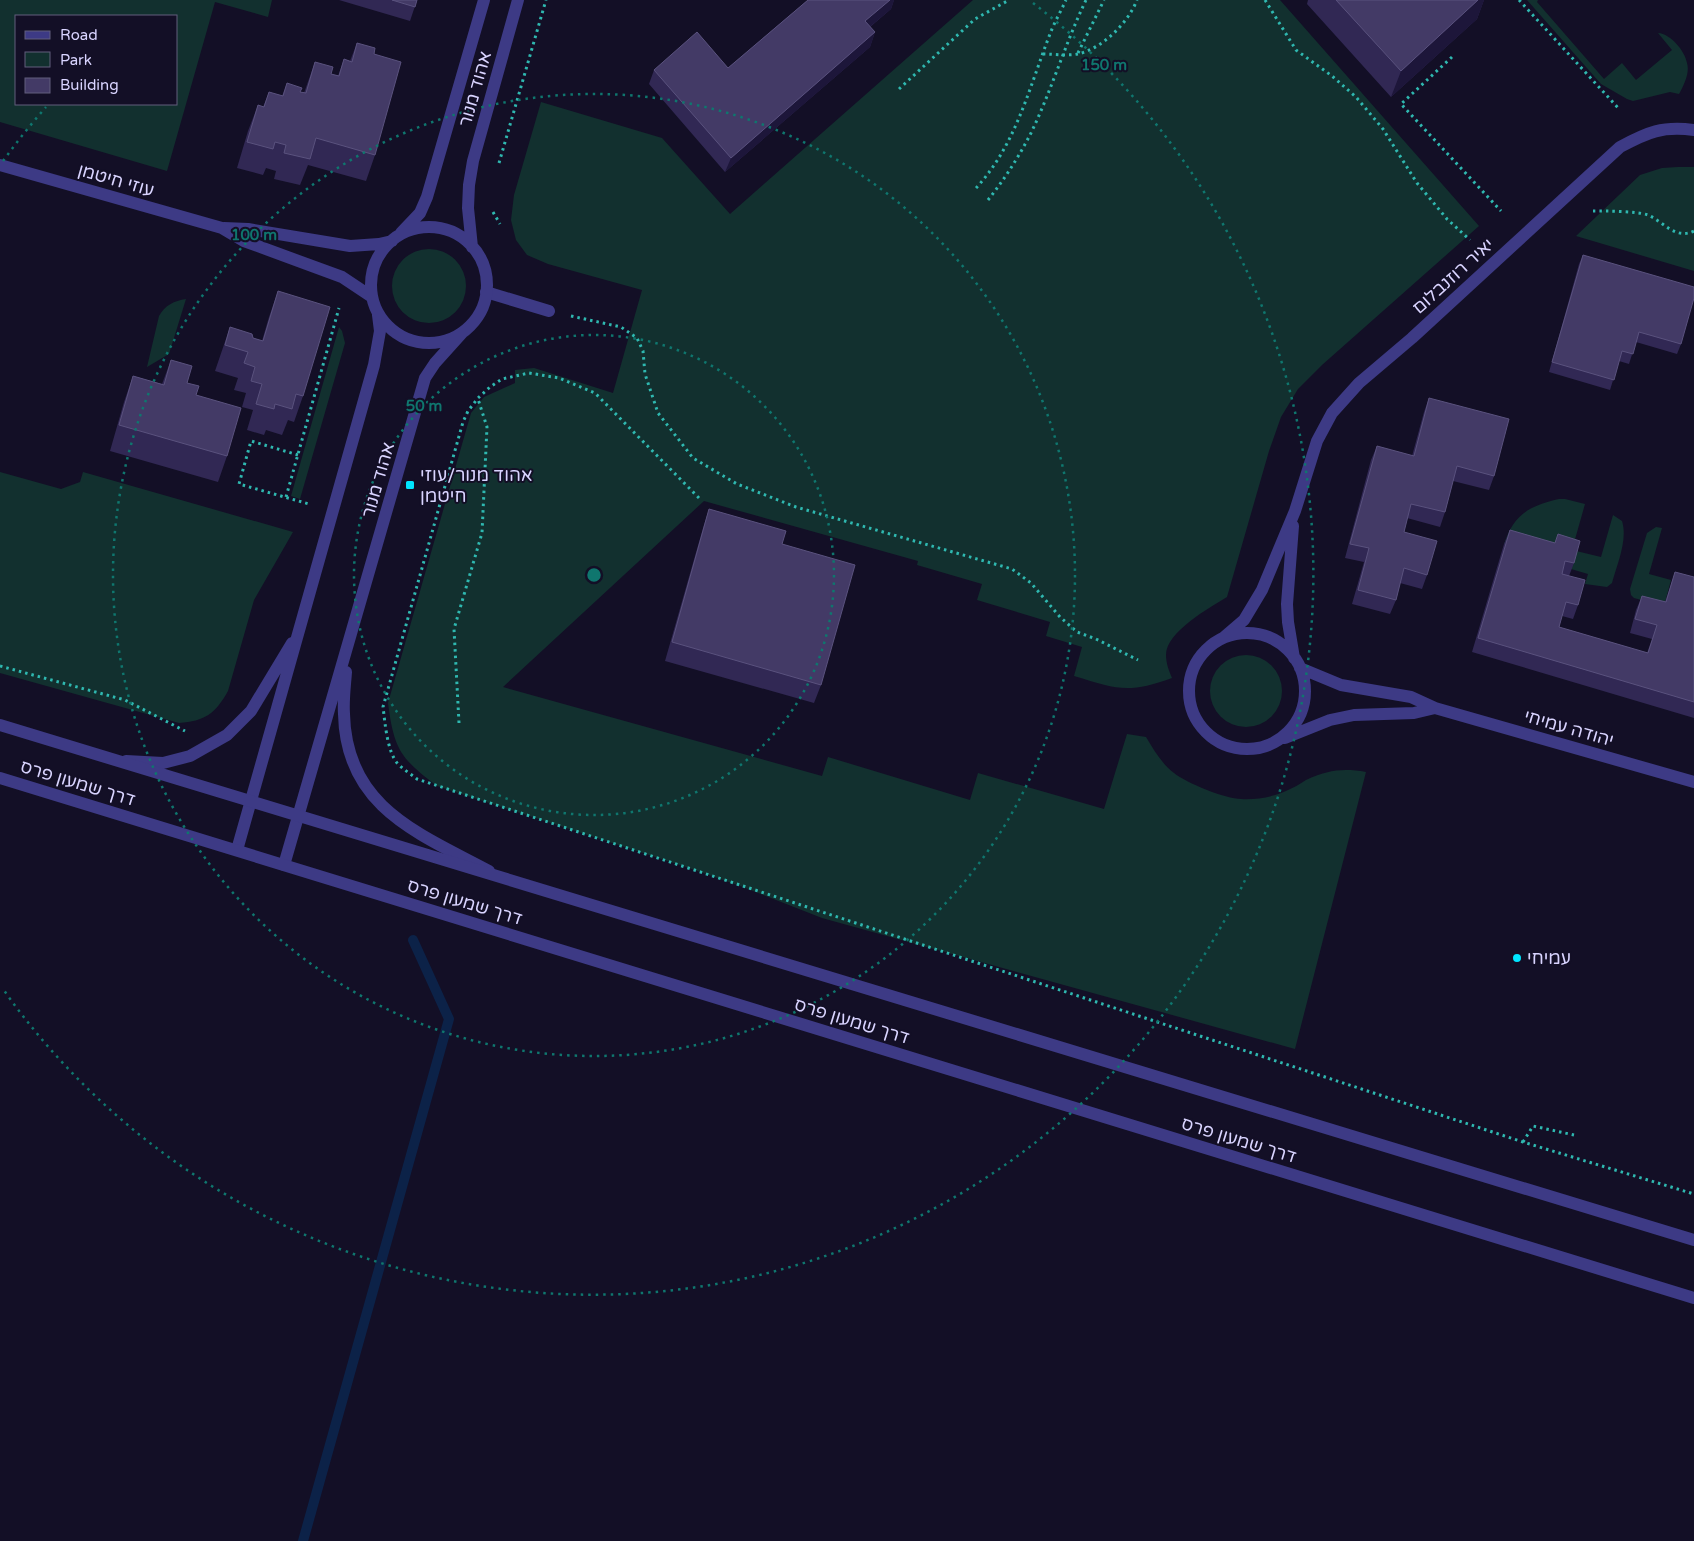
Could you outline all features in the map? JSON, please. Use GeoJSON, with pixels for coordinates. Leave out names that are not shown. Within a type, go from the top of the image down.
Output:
{"type":"FeatureCollection","features":[{"type":"Feature","properties":{"kind":"street","name":"אהוד מנור"},"geometry":{"type":"LineString","coordinates":[[397,237],[420,213],[427,197],[484,0]]}},
{"type":"Feature","properties":{"kind":"street","name":"אהוד מנור"},"geometry":{"type":"LineString","coordinates":[[472,247],[468,208],[473,161],[518,0]]}},
{"type":"Feature","properties":{"kind":"street","name":"יאיר רוזנבלום"},"geometry":{"type":"LineString","coordinates":[[1223,638],[1244,620],[1254,605],[1274,564],[1317,442],[1332,413],[1359,383],[1412,338],[1620,147],[1646,134],[1668,128],[1694,130]]}},
{"type":"Feature","properties":{"kind":"street","name":"עוזי חיטמן"},"geometry":{"type":"LineString","coordinates":[[0,165],[222,228],[248,229],[350,246],[379,244],[397,237]]}},
{"type":"Feature","properties":{"kind":"street","name":"עוזי חיטמן"},"geometry":{"type":"LineString","coordinates":[[222,228],[244,241],[342,277],[372,297]]}},
{"type":"Feature","properties":{"kind":"street"},"geometry":{"type":"LineString","coordinates":[[419,228],[439,228],[457,234],[472,247],[483,263],[487,282],[485,302],[476,320],[462,333],[445,342],[425,344],[407,339],[391,330],[378,315],[372,297],[371,279],[375,261],[386,246],[397,237],[419,228]]}},
{"type":"Feature","properties":{"kind":"street"},"geometry":{"type":"LineString","coordinates":[[486,292],[549,310]]}},
{"type":"Feature","properties":{"kind":"street","name":"אהוד מנור"},"geometry":{"type":"LineString","coordinates":[[237,850],[374,365],[380,332],[378,315]]}},
{"type":"Feature","properties":{"kind":"street","name":"אהוד מנור"},"geometry":{"type":"LineString","coordinates":[[284,865],[425,378],[435,363],[462,333]]}},
{"type":"Feature","properties":{"kind":"street","name":"יאיר רוזנבלום"},"geometry":{"type":"LineString","coordinates":[[1294,511],[1287,604],[1288,622],[1297,663]]}},
{"type":"Feature","properties":{"kind":"street","name":"אהוד מנור"},"geometry":{"type":"LineString","coordinates":[[115,760],[163,763],[190,756],[227,735],[251,711],[300,631]]}},
{"type":"Feature","properties":{"kind":"street"},"geometry":{"type":"LineString","coordinates":[[1241,633],[1260,635],[1280,643],[1297,663],[1305,689],[1302,710],[1292,728],[1277,741],[1260,748],[1240,749],[1222,744],[1206,734],[1195,718],[1188,699],[1189,682],[1195,663],[1207,648],[1223,638],[1241,633]]}},
{"type":"Feature","properties":{"kind":"street","name":"אהוד מנור"},"geometry":{"type":"LineString","coordinates":[[348,648],[344,714],[347,737],[351,760],[368,790],[377,802],[408,827],[498,876]]}},
{"type":"Feature","properties":{"kind":"street","name":"יהודה עמיחי"},"geometry":{"type":"LineString","coordinates":[[1297,663],[1341,685],[1411,697],[1435,708],[1694,782]]}},
{"type":"Feature","properties":{"kind":"street","name":"יהודה עמיחי"},"geometry":{"type":"LineString","coordinates":[[1277,741],[1330,720],[1354,715],[1414,713],[1435,708]]}},
{"type":"Feature","properties":{"kind":"street","name":"דרך שמעון פרס"},"geometry":{"type":"LineString","coordinates":[[0,725],[1694,1240]]}},
{"type":"Feature","properties":{"kind":"street","name":"דרך שמעון פרס"},"geometry":{"type":"LineString","coordinates":[[0,778],[1694,1298]]}},
{"type":"Feature","properties":{"kind":"path"},"geometry":{"type":"LineString","coordinates":[[498,166],[546,0]]}},
{"type":"Feature","properties":{"kind":"path"},"geometry":{"type":"LineString","coordinates":[[899,89],[975,19],[1009,0]]}},
{"type":"Feature","properties":{"kind":"path"},"geometry":{"type":"LineString","coordinates":[[976,188],[988,175],[1004,151],[1017,126],[1050,32],[1066,0]]}},
{"type":"Feature","properties":{"kind":"path"},"geometry":{"type":"LineString","coordinates":[[988,200],[1003,181],[1030,134],[1086,0]]}},
{"type":"Feature","properties":{"kind":"path"},"geometry":{"type":"LineString","coordinates":[[1078,54],[1104,0]]}},
{"type":"Feature","properties":{"kind":"path"},"geometry":{"type":"LineString","coordinates":[[1043,54],[1078,54],[1108,38],[1125,21],[1137,0]]}},
{"type":"Feature","properties":{"kind":"path"},"geometry":{"type":"LineString","coordinates":[[1265,0],[1296,50],[1356,96],[1383,129],[1417,183],[1447,219],[1470,240]]}},
{"type":"Feature","properties":{"kind":"path"},"geometry":{"type":"LineString","coordinates":[[1519,0],[1620,110]]}},
{"type":"Feature","properties":{"kind":"path"},"geometry":{"type":"LineString","coordinates":[[1452,57],[1401,104],[1501,211]]}},
{"type":"Feature","properties":{"kind":"path"},"geometry":{"type":"LineString","coordinates":[[492,208],[500,224]]}},
{"type":"Feature","properties":{"kind":"path"},"geometry":{"type":"LineString","coordinates":[[1593,211],[1642,214],[1653,218],[1675,232],[1685,234],[1694,231]]}},
{"type":"Feature","properties":{"kind":"path"},"geometry":{"type":"LineString","coordinates":[[286,498],[339,308]]}},
{"type":"Feature","properties":{"kind":"path"},"geometry":{"type":"LineString","coordinates":[[549,310],[621,328],[637,338],[643,351],[645,374],[658,413],[693,458],[737,484],[796,507],[1012,569],[1031,583],[1060,617],[1077,632],[1138,660]]}},
{"type":"Feature","properties":{"kind":"path"},"geometry":{"type":"LineString","coordinates":[[699,498],[595,393],[578,385],[543,374],[529,373],[502,379],[490,387],[468,411],[464,422],[383,707],[392,752],[398,764],[418,779],[1523,1142],[1694,1194]]}},
{"type":"Feature","properties":{"kind":"path"},"geometry":{"type":"LineString","coordinates":[[460,722],[454,629],[482,533],[487,427],[478,398]]}},
{"type":"Feature","properties":{"kind":"path"},"geometry":{"type":"LineString","coordinates":[[298,455],[251,442],[239,484],[308,504]]}},
{"type":"Feature","properties":{"kind":"path"},"geometry":{"type":"LineString","coordinates":[[0,666],[125,700],[184,731],[192,728]]}},
{"type":"Feature","properties":{"kind":"path"},"geometry":{"type":"LineString","coordinates":[[1523,1142],[1533,1126],[1574,1135]]}},
{"type":"Feature","properties":{"kind":"green space"},"geometry":{"type":"Polygon","coordinates":[[[0,0],[272,0],[268,17],[215,2],[167,171],[0,122],[0,0]]]}},
{"type":"Feature","properties":{"kind":"green space"},"geometry":{"type":"Polygon","coordinates":[[[973,0],[1280,0],[1479,226],[1322,365],[1298,389],[1281,417],[1269,451],[1227,597],[1190,622],[1173,638],[1168,646],[1166,655],[1172,678],[1144,686],[1123,688],[1112,687],[1074,676],[1082,647],[1046,636],[1050,622],[977,600],[982,584],[917,565],[918,561],[704,501],[503,687],[822,776],[828,757],[970,800],[978,773],[1104,809],[1127,734],[1146,737],[1162,761],[1180,777],[1206,790],[1234,798],[1252,799],[1275,795],[1291,789],[1306,780],[1329,772],[1350,770],[1366,772],[1295,1049],[822,918],[686,867],[437,786],[407,760],[396,742],[388,703],[471,413],[484,397],[515,383],[515,370],[534,368],[613,393],[642,290],[548,264],[527,255],[516,240],[511,220],[514,195],[541,102],[662,138],[730,214],[973,0]]]}},
{"type":"Feature","properties":{"kind":"green space"},"geometry":{"type":"Polygon","coordinates":[[[1527,0],[1538,0],[1537,2],[1604,79],[1622,63],[1636,80],[1672,50],[1658,33],[1668,36],[1680,48],[1686,58],[1688,67],[1685,83],[1679,94],[1670,92],[1633,101],[1601,84],[1527,0]]]}},
{"type":"Feature","properties":{"kind":"green space"},"geometry":{"type":"Polygon","coordinates":[[[1694,167],[1694,271],[1576,236],[1640,175],[1662,168],[1694,167]]]}},
{"type":"Feature","properties":{"kind":"green space"},"geometry":{"type":"Polygon","coordinates":[[[429,249],[443,252],[455,260],[463,272],[466,286],[463,300],[455,312],[443,320],[429,323],[415,320],[403,312],[395,300],[392,286],[395,272],[403,260],[415,252],[429,249]]]}},
{"type":"Feature","properties":{"kind":"green space"},"geometry":{"type":"Polygon","coordinates":[[[186,299],[169,354],[147,367],[159,316],[170,304],[186,299]]]}},
{"type":"Feature","properties":{"kind":"green space"},"geometry":{"type":"Polygon","coordinates":[[[339,327],[345,343],[300,499],[291,496],[339,327]]]}},
{"type":"Feature","properties":{"kind":"green space"},"geometry":{"type":"Polygon","coordinates":[[[0,472],[61,489],[80,482],[83,472],[293,532],[254,600],[228,691],[214,711],[203,718],[179,723],[0,673],[0,472]]]}},
{"type":"Feature","properties":{"kind":"green space"},"geometry":{"type":"Polygon","coordinates":[[[1559,499],[1585,504],[1572,550],[1601,557],[1613,515],[1622,521],[1623,544],[1612,583],[1607,587],[1585,584],[1588,574],[1504,544],[1513,525],[1524,513],[1531,508],[1559,499]]]}},
{"type":"Feature","properties":{"kind":"green space"},"geometry":{"type":"Polygon","coordinates":[[[1656,527],[1662,528],[1649,574],[1671,580],[1664,606],[1634,598],[1631,595],[1630,589],[1647,533],[1656,527]]]}},
{"type":"Feature","properties":{"kind":"green space"},"geometry":{"type":"Polygon","coordinates":[[[1246,655],[1266,661],[1276,671],[1282,691],[1276,711],[1266,721],[1246,727],[1226,721],[1216,711],[1210,691],[1216,671],[1226,661],[1246,655]]]}},
{"type":"Feature","properties":{"kind":"building"},"geometry":{"type":"Polygon","coordinates":[[[392,0],[417,0],[415,7],[392,0]]]}},
{"type":"Feature","properties":{"kind":"building"},"geometry":{"type":"Polygon","coordinates":[[[808,0],[890,0],[865,21],[875,32],[731,158],[654,70],[697,32],[728,68],[808,0]]]}},
{"type":"Feature","properties":{"kind":"building"},"geometry":{"type":"Polygon","coordinates":[[[1336,0],[1478,0],[1401,71],[1336,0]]]}},
{"type":"Feature","properties":{"kind":"building"},"geometry":{"type":"Polygon","coordinates":[[[357,43],[375,48],[374,54],[401,62],[375,155],[316,138],[310,159],[284,153],[286,145],[275,142],[273,149],[247,142],[258,105],[264,107],[269,92],[283,96],[287,83],[302,88],[300,92],[306,93],[315,62],[333,67],[331,74],[339,76],[344,59],[352,62],[357,43]]]}},
{"type":"Feature","properties":{"kind":"building"},"geometry":{"type":"Polygon","coordinates":[[[1583,255],[1694,287],[1694,298],[1681,344],[1639,332],[1633,354],[1622,351],[1614,380],[1552,362],[1583,255]]]}},
{"type":"Feature","properties":{"kind":"building"},"geometry":{"type":"Polygon","coordinates":[[[278,291],[330,307],[303,396],[296,394],[292,409],[275,404],[274,409],[256,404],[262,384],[251,381],[255,367],[244,363],[248,352],[225,345],[230,327],[252,334],[253,338],[263,341],[278,291]]]}},
{"type":"Feature","properties":{"kind":"building"},"geometry":{"type":"Polygon","coordinates":[[[171,360],[192,366],[187,383],[199,386],[196,395],[241,408],[227,456],[119,425],[133,376],[164,385],[171,360]]]}},
{"type":"Feature","properties":{"kind":"building"},"geometry":{"type":"Polygon","coordinates":[[[1429,398],[1509,419],[1494,476],[1457,466],[1445,512],[1411,504],[1404,532],[1437,541],[1427,575],[1404,568],[1396,600],[1358,590],[1369,548],[1350,544],[1377,446],[1414,456],[1429,398]]]}},
{"type":"Feature","properties":{"kind":"building"},"geometry":{"type":"Polygon","coordinates":[[[709,509],[786,531],[782,544],[855,565],[821,685],[672,642],[709,509]]]}},
{"type":"Feature","properties":{"kind":"building"},"geometry":{"type":"Polygon","coordinates":[[[1510,530],[1555,543],[1558,534],[1580,541],[1574,563],[1565,561],[1562,574],[1585,580],[1578,605],[1566,602],[1559,627],[1648,653],[1657,625],[1635,619],[1642,596],[1666,602],[1675,572],[1694,577],[1694,702],[1478,638],[1510,530]]]}},
{"type":"Feature","properties":{"kind":"waterway"},"geometry":{"type":"LineString","coordinates":[[303,1541],[449,1019],[413,940]]}},
{"type":"Feature","properties":{"kind":"place","name":"אהוד מנור/עוזי חיטמן"},"geometry":{"type":"Point","coordinates":[410,485]}},
{"type":"Feature","properties":{"kind":"place","name":"עמיחי"},"geometry":{"type":"Point","coordinates":[1517,958]}}]}
